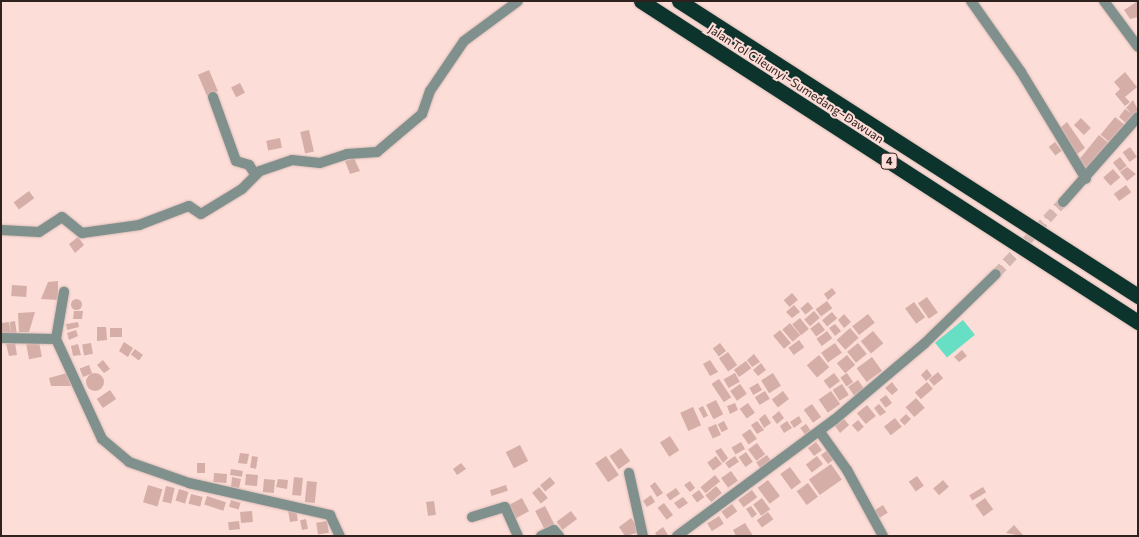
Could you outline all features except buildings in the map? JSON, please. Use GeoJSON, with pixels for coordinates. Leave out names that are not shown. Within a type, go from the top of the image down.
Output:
{"type":"FeatureCollection","features":[{"type":"Feature","properties":{"kind":"highway","name":"Jalan Tol Cileunyi–Sumedang–Dawuan"},"geometry":{"type":"LineString","coordinates":[[640,1],[1138,322]]}},
{"type":"Feature","properties":{"kind":"highway","name":"Jalan Tol Cileunyi–Sumedang–Dawuan"},"geometry":{"type":"LineString","coordinates":[[678,1],[1138,296]]}},
{"type":"Feature","properties":{"kind":"street"},"geometry":{"type":"LineString","coordinates":[[1,230],[39,232],[62,217],[82,233],[139,225],[189,206],[201,214],[242,189],[255,174],[292,160],[320,164],[347,154],[366,156],[392,144],[422,114],[430,91],[457,48],[518,1]]}},
{"type":"Feature","properties":{"kind":"street"},"geometry":{"type":"LineString","coordinates":[[971,1],[1021,72],[1086,179]]}},
{"type":"Feature","properties":{"kind":"street"},"geometry":{"type":"LineString","coordinates":[[1104,1],[1138,47]]}},
{"type":"Feature","properties":{"kind":"street"},"geometry":{"type":"LineString","coordinates":[[213,96],[236,162],[248,165],[255,174]]}},
{"type":"Feature","properties":{"kind":"street"},"geometry":{"type":"LineString","coordinates":[[1063,202],[1086,179],[1138,117]]}},
{"type":"Feature","properties":{"kind":"street"},"geometry":{"type":"LineString","coordinates":[[677,536],[820,432],[924,344],[996,274]]}},
{"type":"Feature","properties":{"kind":"street"},"geometry":{"type":"LineString","coordinates":[[64,292],[56,340],[113,451],[129,462],[189,483],[330,515],[340,536]]}},
{"type":"Feature","properties":{"kind":"street"},"geometry":{"type":"LineString","coordinates":[[1,338],[56,340]]}},
{"type":"Feature","properties":{"kind":"street"},"geometry":{"type":"LineString","coordinates":[[820,432],[848,470],[883,536]]}},
{"type":"Feature","properties":{"kind":"street"},"geometry":{"type":"LineString","coordinates":[[629,473],[644,536]]}},
{"type":"Feature","properties":{"kind":"street"},"geometry":{"type":"LineString","coordinates":[[472,518],[505,507],[518,536]]}},
{"type":"Feature","properties":{"kind":"street"},"geometry":{"type":"LineString","coordinates":[[541,536],[554,530],[559,536]]}},
{"type":"Feature","properties":{"kind":"water"},"geometry":{"type":"Polygon","coordinates":[[[963,320],[975,335],[947,357],[935,343],[963,320]]]}},
{"type":"Feature","properties":{"kind":"tunnel"},"geometry":{"type":"LineString","coordinates":[[996,274],[1063,202]]}}]}
